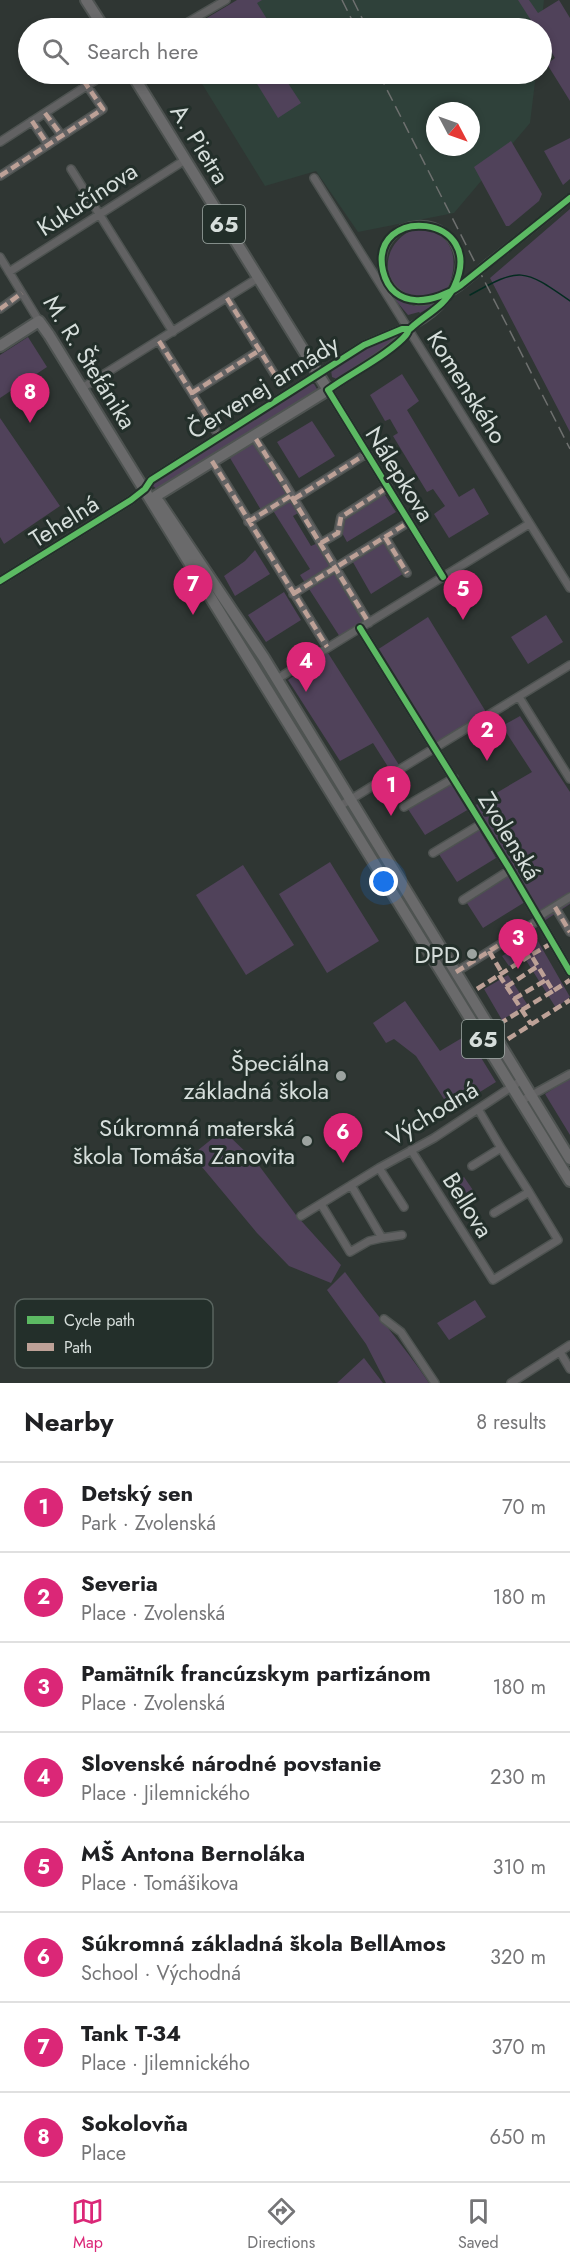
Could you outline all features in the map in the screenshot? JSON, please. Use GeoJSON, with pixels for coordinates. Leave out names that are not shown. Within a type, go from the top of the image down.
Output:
{"type":"FeatureCollection","features":[{"type":"Feature","properties":{"kind":"main road"},"geometry":{"type":"LineString","coordinates":[[86,0],[98,18]]}},
{"type":"Feature","properties":{"kind":"main road","name":"A. Pietra"},"geometry":{"type":"LineString","coordinates":[[138,84],[328,390]]}},
{"type":"Feature","properties":{"kind":"main road"},"geometry":{"type":"LineString","coordinates":[[0,346],[39,321]]}},
{"type":"Feature","properties":{"kind":"main road","name":"M. R. Štefánika"},"geometry":{"type":"LineString","coordinates":[[39,321],[145,489]]}},
{"type":"Feature","properties":{"kind":"main road","name":"Červenej armády"},"geometry":{"type":"LineString","coordinates":[[156,496],[328,390]]}},
{"type":"Feature","properties":{"kind":"main road"},"geometry":{"type":"LineString","coordinates":[[145,489],[156,496]]}},
{"type":"Feature","properties":{"kind":"main road","name":"65"},"geometry":{"type":"LineString","coordinates":[[145,489],[155,509],[340,806],[517,1083],[531,1096],[570,1159]]}},
{"type":"Feature","properties":{"kind":"main road","name":"65"},"geometry":{"type":"LineString","coordinates":[[156,496],[255,644],[456,972],[517,1083],[521,1101],[570,1181]]}},
{"type":"Feature","properties":{"kind":"street"},"geometry":{"type":"LineString","coordinates":[[194,18],[224,0]]}},
{"type":"Feature","properties":{"kind":"street"},"geometry":{"type":"LineString","coordinates":[[0,142],[87,85],[103,110],[1,173]]}},
{"type":"Feature","properties":{"kind":"street"},"geometry":{"type":"LineString","coordinates":[[45,112],[62,136]]}},
{"type":"Feature","properties":{"kind":"street"},"geometry":{"type":"LineString","coordinates":[[32,121],[48,145]]}},
{"type":"Feature","properties":{"kind":"street","name":"Kukučínova"},"geometry":{"type":"LineString","coordinates":[[9,272],[185,160]]}},
{"type":"Feature","properties":{"kind":"street"},"geometry":{"type":"LineString","coordinates":[[71,169],[173,332]]}},
{"type":"Feature","properties":{"kind":"street","name":"Komenského"},"geometry":{"type":"LineString","coordinates":[[314,178],[570,588]]}},
{"type":"Feature","properties":{"kind":"street","name":"Červenej armády"},"geometry":{"type":"LineString","coordinates":[[328,390],[385,353],[406,336],[409,329],[446,300],[456,282],[460,262],[458,251],[450,238],[436,227],[424,224],[410,226],[396,233],[387,245],[382,261],[387,282],[401,296],[420,301],[437,298],[461,285],[570,198]]}},
{"type":"Feature","properties":{"kind":"street","name":"M. R. Štefánika"},"geometry":{"type":"LineString","coordinates":[[0,257],[39,321]]}},
{"type":"Feature","properties":{"kind":"street"},"geometry":{"type":"LineString","coordinates":[[82,388],[258,278]]}},
{"type":"Feature","properties":{"kind":"street"},"geometry":{"type":"LineString","coordinates":[[1,305],[22,293]]}},
{"type":"Feature","properties":{"kind":"street"},"geometry":{"type":"LineString","coordinates":[[227,298],[275,375]]}},
{"type":"Feature","properties":{"kind":"street","name":"Červenej armády"},"geometry":{"type":"LineString","coordinates":[[145,489],[151,480],[318,374],[378,338],[402,329],[409,329]]}},
{"type":"Feature","properties":{"kind":"street"},"geometry":{"type":"LineString","coordinates":[[159,341],[219,436]]}},
{"type":"Feature","properties":{"kind":"street"},"geometry":{"type":"LineString","coordinates":[[192,393],[260,350]]}},
{"type":"Feature","properties":{"kind":"street","name":"Nálepkova"},"geometry":{"type":"LineString","coordinates":[[328,390],[443,577]]}},
{"type":"Feature","properties":{"kind":"street"},"geometry":{"type":"LineString","coordinates":[[253,436],[293,497],[369,623]]}},
{"type":"Feature","properties":{"kind":"street"},"geometry":{"type":"LineString","coordinates":[[248,522],[366,454]]}},
{"type":"Feature","properties":{"kind":"street"},"geometry":{"type":"LineString","coordinates":[[212,461],[327,647]]}},
{"type":"Feature","properties":{"kind":"street"},"geometry":{"type":"LineString","coordinates":[[321,543],[338,533],[341,517],[388,487]]}},
{"type":"Feature","properties":{"kind":"street","name":"Tehelná"},"geometry":{"type":"LineString","coordinates":[[0,581],[66,542],[145,489]]}},
{"type":"Feature","properties":{"kind":"street"},"geometry":{"type":"LineString","coordinates":[[293,594],[409,522]]}},
{"type":"Feature","properties":{"kind":"street"},"geometry":{"type":"LineString","coordinates":[[276,679],[529,524]]}},
{"type":"Feature","properties":{"kind":"street"},"geometry":{"type":"LineString","coordinates":[[385,537],[407,573]]}},
{"type":"Feature","properties":{"kind":"street","name":"Zvolenská"},"geometry":{"type":"LineString","coordinates":[[360,628],[454,778],[570,972]]}},
{"type":"Feature","properties":{"kind":"street"},"geometry":{"type":"LineString","coordinates":[[245,651],[255,644]]}},
{"type":"Feature","properties":{"kind":"street"},"geometry":{"type":"LineString","coordinates":[[340,806],[570,665]]}},
{"type":"Feature","properties":{"kind":"street"},"geometry":{"type":"LineString","coordinates":[[519,697],[570,779]]}},
{"type":"Feature","properties":{"kind":"street","name":"Zvolenská"},"geometry":{"type":"LineString","coordinates":[[404,807],[454,778]]}},
{"type":"Feature","properties":{"kind":"street","name":"Zvolenská"},"geometry":{"type":"LineString","coordinates":[[433,853],[481,824]]}},
{"type":"Feature","properties":{"kind":"street","name":"Zvolenská"},"geometry":{"type":"LineString","coordinates":[[463,900],[510,870]]}},
{"type":"Feature","properties":{"kind":"street"},"geometry":{"type":"LineString","coordinates":[[456,972],[570,897]]}},
{"type":"Feature","properties":{"kind":"street"},"geometry":{"type":"LineString","coordinates":[[555,907],[570,932]]}},
{"type":"Feature","properties":{"kind":"street"},"geometry":{"type":"LineString","coordinates":[[521,1101],[570,1074]]}},
{"type":"Feature","properties":{"kind":"street","name":"Východná"},"geometry":{"type":"LineString","coordinates":[[301,1216],[517,1083]]}},
{"type":"Feature","properties":{"kind":"street"},"geometry":{"type":"LineString","coordinates":[[478,1109],[529,1192],[494,1213]]}},
{"type":"Feature","properties":{"kind":"street"},"geometry":{"type":"LineString","coordinates":[[472,1166],[501,1148]]}},
{"type":"Feature","properties":{"kind":"street","name":"Bellova"},"geometry":{"type":"LineString","coordinates":[[411,1150],[493,1280],[558,1240],[529,1192]]}},
{"type":"Feature","properties":{"kind":"street"},"geometry":{"type":"LineString","coordinates":[[379,1168],[404,1207]]}},
{"type":"Feature","properties":{"kind":"street"},"geometry":{"type":"LineString","coordinates":[[351,1185],[382,1238]]}},
{"type":"Feature","properties":{"kind":"street"},"geometry":{"type":"LineString","coordinates":[[321,1204],[350,1252],[369,1241],[402,1235]]}},
{"type":"Feature","properties":{"kind":"street"},"geometry":{"type":"LineString","coordinates":[[384,1319],[401,1332],[435,1383]]}},
{"type":"Feature","properties":{"kind":"street"},"geometry":{"type":"LineString","coordinates":[[511,1383],[570,1345]]}},
{"type":"Feature","properties":{"kind":"street"},"geometry":{"type":"LineString","coordinates":[[560,1352],[570,1369]]}},
{"type":"Feature","properties":{"kind":"shaded area"},"geometry":{"type":"Polygon","coordinates":[[[237,0],[262,0],[257,3],[266,18],[207,18],[237,0]]]}},
{"type":"Feature","properties":{"kind":"shaded area"},"geometry":{"type":"Polygon","coordinates":[[[240,0],[544,0],[542,18],[210,18],[240,0]]]}},
{"type":"Feature","properties":{"kind":"shaded area"},"geometry":{"type":"Polygon","coordinates":[[[518,0],[529,0],[538,13],[559,0],[570,18],[570,101],[552,72],[552,60],[555,58],[552,53],[552,18],[530,18],[518,0]]]}},
{"type":"Feature","properties":{"kind":"shaded area"},"geometry":{"type":"Polygon","coordinates":[[[202,84],[535,84],[530,123],[454,213],[358,232],[316,171],[265,186],[202,84]]]}},
{"type":"Feature","properties":{"kind":"shaded area"},"geometry":{"type":"Polygon","coordinates":[[[257,84],[289,84],[301,103],[278,118],[257,84]]]}},
{"type":"Feature","properties":{"kind":"shaded area"},"geometry":{"type":"Polygon","coordinates":[[[570,138],[570,179],[563,185],[544,151],[570,138]]]}},
{"type":"Feature","properties":{"kind":"shaded area"},"geometry":{"type":"Polygon","coordinates":[[[511,141],[542,194],[539,201],[509,226],[506,226],[474,167],[511,141]]]}},
{"type":"Feature","properties":{"kind":"shaded area"},"geometry":{"type":"Polygon","coordinates":[[[570,209],[570,432],[490,278],[570,209]]]}},
{"type":"Feature","properties":{"kind":"shaded area"},"geometry":{"type":"Polygon","coordinates":[[[415,229],[438,234],[450,247],[454,266],[448,288],[428,295],[416,296],[404,292],[389,276],[389,255],[395,244],[403,235],[415,229]]]}},
{"type":"Feature","properties":{"kind":"shaded area"},"geometry":{"type":"Polygon","coordinates":[[[392,296],[414,306],[435,304],[420,313],[408,315],[392,296]]]}},
{"type":"Feature","properties":{"kind":"shaded area"},"geometry":{"type":"Polygon","coordinates":[[[403,331],[405,332],[383,349],[337,379],[332,377],[331,370],[403,331]]]}},
{"type":"Feature","properties":{"kind":"shaded area"},"geometry":{"type":"Polygon","coordinates":[[[28,337],[47,367],[0,398],[0,355],[28,337]]]}},
{"type":"Feature","properties":{"kind":"shaded area"},"geometry":{"type":"Polygon","coordinates":[[[402,374],[419,401],[407,410],[459,497],[474,488],[489,514],[449,538],[434,514],[445,506],[433,489],[427,492],[393,436],[398,433],[390,419],[385,421],[370,395],[402,374]]]}},
{"type":"Feature","properties":{"kind":"shaded area"},"geometry":{"type":"Polygon","coordinates":[[[310,384],[314,384],[317,389],[315,393],[158,490],[153,486],[155,480],[310,384]]]}},
{"type":"Feature","properties":{"kind":"shaded area"},"geometry":{"type":"Polygon","coordinates":[[[0,418],[60,506],[4,544],[0,537],[0,418]]]}},
{"type":"Feature","properties":{"kind":"shaded area"},"geometry":{"type":"Polygon","coordinates":[[[312,421],[335,456],[299,478],[277,442],[312,421]]]}},
{"type":"Feature","properties":{"kind":"shaded area"},"geometry":{"type":"Polygon","coordinates":[[[254,442],[287,494],[261,510],[230,458],[254,442]]]}},
{"type":"Feature","properties":{"kind":"shaded area"},"geometry":{"type":"Polygon","coordinates":[[[383,492],[396,512],[347,542],[336,522],[383,492]]]}},
{"type":"Feature","properties":{"kind":"shaded area"},"geometry":{"type":"Polygon","coordinates":[[[291,499],[300,512],[293,516],[311,546],[318,543],[365,621],[340,637],[300,575],[310,569],[272,509],[291,499]]]}},
{"type":"Feature","properties":{"kind":"shaded area"},"geometry":{"type":"Polygon","coordinates":[[[386,536],[406,572],[371,594],[350,557],[386,536]]]}},
{"type":"Feature","properties":{"kind":"shaded area"},"geometry":{"type":"Polygon","coordinates":[[[255,550],[270,574],[235,596],[224,576],[245,561],[255,550]]]}},
{"type":"Feature","properties":{"kind":"shaded area"},"geometry":{"type":"Polygon","coordinates":[[[284,592],[301,620],[266,642],[248,615],[284,592]]]}},
{"type":"Feature","properties":{"kind":"shaded area"},"geometry":{"type":"Polygon","coordinates":[[[546,615],[563,642],[528,664],[511,637],[546,615]]]}},
{"type":"Feature","properties":{"kind":"shaded area"},"geometry":{"type":"Polygon","coordinates":[[[428,617],[486,712],[436,743],[377,650],[428,617]]]}},
{"type":"Feature","properties":{"kind":"shaded area"},"geometry":{"type":"Polygon","coordinates":[[[328,653],[399,765],[390,770],[373,743],[340,761],[288,680],[328,653]]]}},
{"type":"Feature","properties":{"kind":"shaded area"},"geometry":{"type":"Polygon","coordinates":[[[520,716],[570,792],[570,904],[544,921],[474,806],[532,772],[502,726],[520,716]]]}},
{"type":"Feature","properties":{"kind":"shaded area"},"geometry":{"type":"Polygon","coordinates":[[[452,783],[469,809],[425,835],[408,809],[452,783]]]}},
{"type":"Feature","properties":{"kind":"shaded area"},"geometry":{"type":"Polygon","coordinates":[[[478,828],[496,858],[457,882],[437,851],[478,828]]]}},
{"type":"Feature","properties":{"kind":"shaded area"},"geometry":{"type":"Polygon","coordinates":[[[330,862],[379,941],[327,973],[279,894],[330,862]]]}},
{"type":"Feature","properties":{"kind":"shaded area"},"geometry":{"type":"Polygon","coordinates":[[[243,865],[294,945],[246,975],[196,895],[243,865]]]}},
{"type":"Feature","properties":{"kind":"shaded area"},"geometry":{"type":"Polygon","coordinates":[[[507,874],[525,902],[483,928],[465,900],[507,874]]]}},
{"type":"Feature","properties":{"kind":"shaded area"},"geometry":{"type":"Polygon","coordinates":[[[535,936],[570,997],[556,1008],[524,957],[509,966],[502,956],[535,936]]]}},
{"type":"Feature","properties":{"kind":"shaded area"},"geometry":{"type":"Polygon","coordinates":[[[508,975],[527,1004],[502,1020],[484,989],[508,975]]]}},
{"type":"Feature","properties":{"kind":"shaded area"},"geometry":{"type":"Polygon","coordinates":[[[405,1001],[440,1051],[467,1035],[496,1082],[451,1110],[416,1056],[394,1039],[386,1043],[373,1023],[405,1001]]]}},
{"type":"Feature","properties":{"kind":"shaded area"},"geometry":{"type":"Polygon","coordinates":[[[570,1078],[570,1135],[545,1094],[570,1078]]]}},
{"type":"Feature","properties":{"kind":"shaded area"},"geometry":{"type":"Polygon","coordinates":[[[223,1130],[257,1163],[296,1215],[341,1265],[331,1283],[289,1266],[257,1233],[192,1155],[223,1130]]]}},
{"type":"Feature","properties":{"kind":"shaded area"},"geometry":{"type":"Polygon","coordinates":[[[464,1177],[477,1196],[462,1205],[450,1185],[464,1177]]]}},
{"type":"Feature","properties":{"kind":"shaded area"},"geometry":{"type":"Polygon","coordinates":[[[345,1272],[429,1383],[386,1383],[366,1344],[327,1290],[345,1272]]]}},
{"type":"Feature","properties":{"kind":"shaded area"},"geometry":{"type":"Polygon","coordinates":[[[475,1300],[486,1317],[449,1340],[437,1323],[475,1300]]]}},
{"type":"Feature","properties":{"kind":"shaded area"},"geometry":{"type":"Polygon","coordinates":[[[364,1358],[383,1383],[337,1383],[364,1358]]]}},
{"type":"Feature","properties":{"kind":"waterway"},"geometry":{"type":"LineString","coordinates":[[470,295],[500,279],[521,275],[542,282],[570,301]]}},
{"type":"Feature","properties":{"kind":"railway"},"geometry":{"type":"LineString","coordinates":[[342,0],[351,18]]}},
{"type":"Feature","properties":{"kind":"railway"},"geometry":{"type":"LineString","coordinates":[[353,0],[362,18]]}},
{"type":"Feature","properties":{"kind":"railway"},"geometry":{"type":"LineString","coordinates":[[384,84],[570,449]]}},
{"type":"Feature","properties":{"kind":"marked path"},"geometry":{"type":"LineString","coordinates":[[0,176],[103,109],[86,84]]}},
{"type":"Feature","properties":{"kind":"marked path"},"geometry":{"type":"LineString","coordinates":[[45,113],[62,136]]}},
{"type":"Feature","properties":{"kind":"marked path"},"geometry":{"type":"LineString","coordinates":[[32,121],[48,145]]}},
{"type":"Feature","properties":{"kind":"marked path"},"geometry":{"type":"LineString","coordinates":[[0,309],[22,293]]}},
{"type":"Feature","properties":{"kind":"marked path"},"geometry":{"type":"LineString","coordinates":[[227,298],[275,375]]}},
{"type":"Feature","properties":{"kind":"marked path"},"geometry":{"type":"LineString","coordinates":[[159,341],[219,436]]}},
{"type":"Feature","properties":{"kind":"marked path"},"geometry":{"type":"LineString","coordinates":[[192,393],[260,350]]}},
{"type":"Feature","properties":{"kind":"marked path"},"geometry":{"type":"LineString","coordinates":[[256,439],[369,623]]}},
{"type":"Feature","properties":{"kind":"marked path"},"geometry":{"type":"LineString","coordinates":[[294,499],[366,454]]}},
{"type":"Feature","properties":{"kind":"marked path"},"geometry":{"type":"LineString","coordinates":[[212,461],[327,647]]}},
{"type":"Feature","properties":{"kind":"marked path"},"geometry":{"type":"LineString","coordinates":[[321,543],[338,533],[341,517],[388,487]]}},
{"type":"Feature","properties":{"kind":"marked path"},"geometry":{"type":"LineString","coordinates":[[248,522],[292,495]]}},
{"type":"Feature","properties":{"kind":"marked path"},"geometry":{"type":"LineString","coordinates":[[293,594],[409,522]]}},
{"type":"Feature","properties":{"kind":"marked path"},"geometry":{"type":"LineString","coordinates":[[385,537],[407,573]]}},
{"type":"Feature","properties":{"kind":"marked path"},"geometry":{"type":"LineString","coordinates":[[555,907],[570,932]]}},
{"type":"Feature","properties":{"kind":"marked path"},"geometry":{"type":"LineString","coordinates":[[456,972],[539,920]]}},
{"type":"Feature","properties":{"kind":"marked path"},"geometry":{"type":"LineString","coordinates":[[552,943],[531,955],[553,991],[570,980]]}},
{"type":"Feature","properties":{"kind":"marked path"},"geometry":{"type":"LineString","coordinates":[[489,951],[502,973]]}},
{"type":"Feature","properties":{"kind":"marked path"},"geometry":{"type":"LineString","coordinates":[[477,989],[531,955]]}},
{"type":"Feature","properties":{"kind":"marked path"},"geometry":{"type":"LineString","coordinates":[[506,987],[538,966]]}},
{"type":"Feature","properties":{"kind":"marked path"},"geometry":{"type":"LineString","coordinates":[[499,975],[531,1024]]}},
{"type":"Feature","properties":{"kind":"marked path"},"geometry":{"type":"LineString","coordinates":[[514,999],[546,980]]}},
{"type":"Feature","properties":{"kind":"marked path"},"geometry":{"type":"LineString","coordinates":[[499,1024],[553,991]]}},
{"type":"Feature","properties":{"kind":"marked path"},"geometry":{"type":"LineString","coordinates":[[508,1039],[570,1000]]}},
{"type":"Feature","properties":{"kind":"cycle path"},"geometry":{"type":"LineString","coordinates":[[443,577],[328,390],[396,344],[440,305],[450,294],[454,287],[460,262],[456,244],[443,232],[426,226],[408,227],[393,235],[383,249],[383,271],[388,284],[396,293],[405,298],[428,299],[440,296],[451,291],[461,285],[570,198]]}},
{"type":"Feature","properties":{"kind":"cycle path"},"geometry":{"type":"LineString","coordinates":[[0,581],[131,500],[145,489],[151,480],[364,345],[402,329],[409,329]]}},
{"type":"Feature","properties":{"kind":"cycle path"},"geometry":{"type":"LineString","coordinates":[[360,628],[509,868],[570,972]]}},
{"type":"Feature","properties":{"kind":"place","name":"Sokolovňa"},"geometry":{"type":"Point","coordinates":[30,423]}},
{"type":"Feature","properties":{"kind":"place","name":"Tank T-34"},"geometry":{"type":"Point","coordinates":[193,615]}},
{"type":"Feature","properties":{"kind":"place","name":"MŠ Antona Bernoláka"},"geometry":{"type":"Point","coordinates":[463,620]}},
{"type":"Feature","properties":{"kind":"place","name":"Slovenské národné povstanie"},"geometry":{"type":"Point","coordinates":[306,692]}},
{"type":"Feature","properties":{"kind":"place","name":"Severia"},"geometry":{"type":"Point","coordinates":[487,761]}},
{"type":"Feature","properties":{"kind":"place","name":"Detský sen"},"geometry":{"type":"Point","coordinates":[391,816]}},
{"type":"Feature","properties":{"kind":"place","name":"DPD"},"geometry":{"type":"Point","coordinates":[472,954]}},
{"type":"Feature","properties":{"kind":"place","name":"Pamätník francúzskym partizánom"},"geometry":{"type":"Point","coordinates":[518,969]}},
{"type":"Feature","properties":{"kind":"place","name":"Špeciálna základná škola"},"geometry":{"type":"Point","coordinates":[341,1076]}},
{"type":"Feature","properties":{"kind":"place","name":"Súkromná materská škola Tomáša Zanovita"},"geometry":{"type":"Point","coordinates":[307,1141]}},
{"type":"Feature","properties":{"kind":"place","name":"Súkromná základná škola BellAmos"},"geometry":{"type":"Point","coordinates":[343,1163]}}]}
